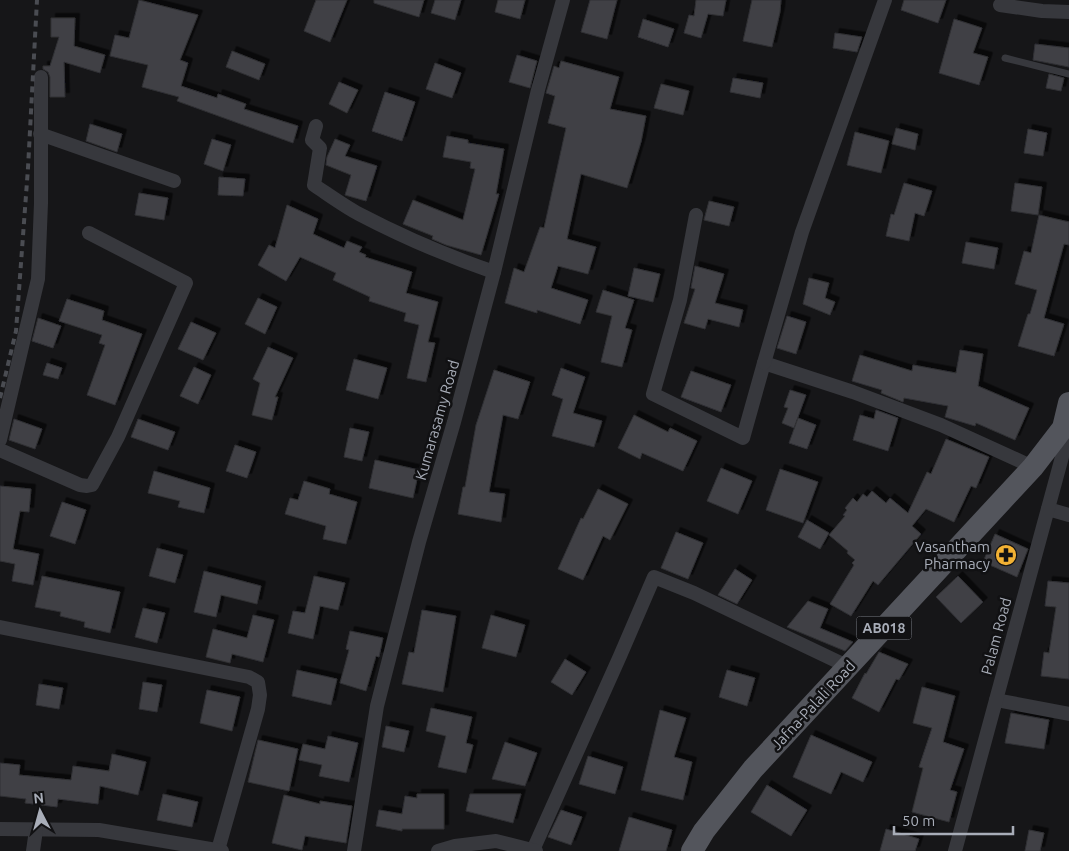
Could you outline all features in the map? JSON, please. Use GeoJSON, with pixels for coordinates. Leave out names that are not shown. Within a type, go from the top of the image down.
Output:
{"type":"FeatureCollection","features":[{"type":"Feature","properties":{"kind":"main road","name":"Jafna-Palali Road"},"geometry":{"type":"LineString","coordinates":[[692,851],[704,831],[753,770],[1034,467],[1063,428],[1069,403]]}},
{"type":"Feature","properties":{"kind":"street","name":"Kumarasamy Road"},"geometry":{"type":"LineString","coordinates":[[354,851],[377,706],[419,542],[454,422],[494,272],[538,90],[563,0]]}},
{"type":"Feature","properties":{"kind":"street"},"geometry":{"type":"LineString","coordinates":[[696,215],[680,300],[653,394],[743,438],[802,232],[885,0]]}},
{"type":"Feature","properties":{"kind":"street"},"geometry":{"type":"LineString","coordinates":[[1000,5],[1069,12]]}},
{"type":"Feature","properties":{"kind":"street"},"geometry":{"type":"LineString","coordinates":[[0,440],[38,279],[41,203],[41,77]]}},
{"type":"Feature","properties":{"kind":"street"},"geometry":{"type":"LineString","coordinates":[[316,126],[312,140],[320,148],[314,185],[357,213],[410,240],[494,272]]}},
{"type":"Feature","properties":{"kind":"street"},"geometry":{"type":"LineString","coordinates":[[40,134],[174,180]]}},
{"type":"Feature","properties":{"kind":"street"},"geometry":{"type":"LineString","coordinates":[[0,450],[80,485],[92,485],[118,437],[186,283],[89,233]]}},
{"type":"Feature","properties":{"kind":"street"},"geometry":{"type":"LineString","coordinates":[[764,363],[853,392],[932,422],[1034,467]]}},
{"type":"Feature","properties":{"kind":"street","name":"Palam Road"},"geometry":{"type":"LineString","coordinates":[[955,851],[1062,458],[1063,428]]}},
{"type":"Feature","properties":{"kind":"street"},"geometry":{"type":"LineString","coordinates":[[1048,508],[1069,515]]}},
{"type":"Feature","properties":{"kind":"street"},"geometry":{"type":"LineString","coordinates":[[438,851],[455,846],[496,840],[534,851],[654,577],[694,593],[849,667]]}},
{"type":"Feature","properties":{"kind":"street"},"geometry":{"type":"LineString","coordinates":[[0,627],[249,677],[258,682],[260,695],[258,709],[218,850]]}},
{"type":"Feature","properties":{"kind":"street"},"geometry":{"type":"LineString","coordinates":[[996,700],[1069,714]]}},
{"type":"Feature","properties":{"kind":"street"},"geometry":{"type":"LineString","coordinates":[[0,829],[99,830],[222,851]]}},
{"type":"Feature","properties":{"kind":"street"},"geometry":{"type":"LineString","coordinates":[[33,851],[36,830]]}},
{"type":"Feature","properties":{"kind":"lane"},"geometry":{"type":"LineString","coordinates":[[1005,58],[1069,74]]}},
{"type":"Feature","properties":{"kind":"building"},"geometry":{"type":"Polygon","coordinates":[[[139,0],[198,15],[180,60],[188,63],[181,86],[217,98],[218,94],[246,104],[244,109],[298,126],[293,143],[177,101],[179,97],[142,87],[148,65],[110,56],[115,35],[129,38],[139,0]]]}},
{"type":"Feature","properties":{"kind":"building"},"geometry":{"type":"Polygon","coordinates":[[[316,0],[347,0],[330,42],[304,31],[316,0]]]}},
{"type":"Feature","properties":{"kind":"building"},"geometry":{"type":"Polygon","coordinates":[[[374,0],[424,0],[419,17],[374,3],[374,0]]]}},
{"type":"Feature","properties":{"kind":"building"},"geometry":{"type":"Polygon","coordinates":[[[435,0],[461,0],[455,20],[431,13],[435,0]]]}},
{"type":"Feature","properties":{"kind":"building"},"geometry":{"type":"Polygon","coordinates":[[[498,0],[525,0],[520,19],[495,12],[498,0]]]}},
{"type":"Feature","properties":{"kind":"building"},"geometry":{"type":"Polygon","coordinates":[[[590,0],[617,0],[607,39],[581,32],[590,0]]]}},
{"type":"Feature","properties":{"kind":"building"},"geometry":{"type":"Polygon","coordinates":[[[696,0],[726,0],[723,16],[708,14],[701,38],[684,33],[689,15],[694,16],[696,0]]]}},
{"type":"Feature","properties":{"kind":"building"},"geometry":{"type":"Polygon","coordinates":[[[752,0],[781,0],[772,47],[743,41],[752,0]]]}},
{"type":"Feature","properties":{"kind":"building"},"geometry":{"type":"Polygon","coordinates":[[[904,0],[946,0],[938,23],[901,10],[904,0]]]}},
{"type":"Feature","properties":{"kind":"building"},"geometry":{"type":"Polygon","coordinates":[[[51,18],[75,18],[74,46],[105,55],[100,73],[64,62],[65,97],[50,97],[50,77],[48,72],[43,69],[43,66],[50,66],[59,37],[51,37],[51,18]]]}},
{"type":"Feature","properties":{"kind":"building"},"geometry":{"type":"Polygon","coordinates":[[[643,19],[674,29],[668,47],[638,37],[643,19]]]}},
{"type":"Feature","properties":{"kind":"building"},"geometry":{"type":"Polygon","coordinates":[[[954,19],[982,28],[973,53],[988,57],[979,85],[939,73],[954,19]]]}},
{"type":"Feature","properties":{"kind":"building"},"geometry":{"type":"Polygon","coordinates":[[[835,33],[862,37],[857,52],[833,48],[835,33]]]}},
{"type":"Feature","properties":{"kind":"building"},"geometry":{"type":"Polygon","coordinates":[[[1035,44],[1069,48],[1069,67],[1033,60],[1035,44]]]}},
{"type":"Feature","properties":{"kind":"building"},"geometry":{"type":"Polygon","coordinates":[[[232,51],[265,64],[259,80],[226,67],[232,51]]]}},
{"type":"Feature","properties":{"kind":"building"},"geometry":{"type":"Polygon","coordinates":[[[517,55],[537,61],[530,88],[509,82],[517,55]]]}},
{"type":"Feature","properties":{"kind":"building"},"geometry":{"type":"Polygon","coordinates":[[[561,61],[619,77],[610,109],[646,116],[641,142],[627,188],[581,174],[567,239],[596,247],[588,274],[558,266],[551,288],[588,300],[580,324],[537,310],[537,313],[505,303],[514,268],[524,272],[540,227],[544,228],[566,128],[548,123],[555,96],[546,93],[554,66],[559,68],[561,61]]]}},
{"type":"Feature","properties":{"kind":"building"},"geometry":{"type":"Polygon","coordinates":[[[435,63],[461,73],[452,98],[426,89],[435,63]]]}},
{"type":"Feature","properties":{"kind":"building"},"geometry":{"type":"Polygon","coordinates":[[[1049,74],[1064,78],[1061,91],[1046,88],[1049,74]]]}},
{"type":"Feature","properties":{"kind":"building"},"geometry":{"type":"Polygon","coordinates":[[[733,78],[763,83],[760,98],[730,92],[733,78]]]}},
{"type":"Feature","properties":{"kind":"building"},"geometry":{"type":"Polygon","coordinates":[[[339,82],[358,90],[347,113],[329,104],[339,82]]]}},
{"type":"Feature","properties":{"kind":"building"},"geometry":{"type":"Polygon","coordinates":[[[661,84],[689,91],[683,115],[654,108],[661,84]]]}},
{"type":"Feature","properties":{"kind":"building"},"geometry":{"type":"Polygon","coordinates":[[[385,92],[415,102],[402,141],[372,131],[385,92]]]}},
{"type":"Feature","properties":{"kind":"building"},"geometry":{"type":"Polygon","coordinates":[[[90,124],[122,134],[117,152],[86,141],[90,124]]]}},
{"type":"Feature","properties":{"kind":"building"},"geometry":{"type":"Polygon","coordinates":[[[896,128],[918,134],[915,150],[892,144],[896,128]]]}},
{"type":"Feature","properties":{"kind":"building"},"geometry":{"type":"Polygon","coordinates":[[[1028,129],[1047,133],[1043,156],[1024,153],[1028,129]]]}},
{"type":"Feature","properties":{"kind":"building"},"geometry":{"type":"Polygon","coordinates":[[[855,132],[889,141],[881,173],[847,165],[855,132]]]}},
{"type":"Feature","properties":{"kind":"building"},"geometry":{"type":"Polygon","coordinates":[[[447,136],[468,140],[468,143],[504,149],[496,194],[499,194],[481,255],[446,245],[432,239],[433,236],[403,224],[413,200],[463,220],[475,169],[470,168],[471,162],[443,157],[447,136]]]}},
{"type":"Feature","properties":{"kind":"building"},"geometry":{"type":"Polygon","coordinates":[[[212,139],[231,145],[223,171],[204,164],[212,139]]]}},
{"type":"Feature","properties":{"kind":"building"},"geometry":{"type":"Polygon","coordinates":[[[335,139],[350,145],[345,156],[377,166],[366,201],[345,195],[351,175],[326,165],[327,157],[335,139]]]}},
{"type":"Feature","properties":{"kind":"building"},"geometry":{"type":"Polygon","coordinates":[[[219,177],[245,179],[243,196],[218,195],[219,177]]]}},
{"type":"Feature","properties":{"kind":"building"},"geometry":{"type":"Polygon","coordinates":[[[904,183],[932,191],[924,216],[915,213],[909,241],[886,236],[891,214],[894,215],[904,183]]]}},
{"type":"Feature","properties":{"kind":"building"},"geometry":{"type":"Polygon","coordinates":[[[1015,183],[1042,187],[1038,215],[1011,211],[1015,183]]]}},
{"type":"Feature","properties":{"kind":"building"},"geometry":{"type":"Polygon","coordinates":[[[139,193],[168,198],[164,220],[135,215],[139,193]]]}},
{"type":"Feature","properties":{"kind":"building"},"geometry":{"type":"Polygon","coordinates":[[[709,201],[734,207],[729,226],[704,220],[709,201]]]}},
{"type":"Feature","properties":{"kind":"building"},"geometry":{"type":"Polygon","coordinates":[[[287,205],[318,219],[313,234],[344,248],[347,241],[362,247],[359,252],[366,255],[365,257],[412,272],[406,293],[438,302],[428,342],[435,343],[426,382],[407,378],[419,325],[404,321],[406,313],[369,301],[370,297],[333,280],[336,273],[300,257],[286,281],[258,265],[269,245],[275,248],[287,205]]]}},
{"type":"Feature","properties":{"kind":"building"},"geometry":{"type":"Polygon","coordinates":[[[1039,215],[1069,222],[1069,245],[1064,244],[1044,318],[1064,324],[1054,356],[1018,346],[1037,290],[1015,284],[1024,251],[1031,253],[1039,215]]]}},
{"type":"Feature","properties":{"kind":"building"},"geometry":{"type":"Polygon","coordinates":[[[966,242],[998,248],[994,269],[962,263],[966,242]]]}},
{"type":"Feature","properties":{"kind":"building"},"geometry":{"type":"Polygon","coordinates":[[[695,266],[724,274],[715,303],[743,310],[739,327],[708,319],[705,329],[684,323],[695,289],[691,288],[695,266]]]}},
{"type":"Feature","properties":{"kind":"building"},"geometry":{"type":"Polygon","coordinates":[[[634,268],[660,274],[653,302],[628,296],[634,268]]]}},
{"type":"Feature","properties":{"kind":"building"},"geometry":{"type":"Polygon","coordinates":[[[809,278],[829,283],[825,298],[835,302],[830,315],[803,304],[809,278]]]}},
{"type":"Feature","properties":{"kind":"building"},"geometry":{"type":"Polygon","coordinates":[[[603,290],[634,300],[625,328],[632,330],[622,367],[601,362],[612,316],[596,312],[603,290]]]}},
{"type":"Feature","properties":{"kind":"building"},"geometry":{"type":"Polygon","coordinates":[[[258,298],[277,307],[265,334],[245,324],[258,298]]]}},
{"type":"Feature","properties":{"kind":"building"},"geometry":{"type":"Polygon","coordinates":[[[67,299],[104,311],[102,320],[142,334],[115,405],[87,395],[105,345],[99,343],[102,335],[59,321],[67,299]]]}},
{"type":"Feature","properties":{"kind":"building"},"geometry":{"type":"Polygon","coordinates":[[[787,316],[806,322],[796,354],[777,348],[787,316]]]}},
{"type":"Feature","properties":{"kind":"building"},"geometry":{"type":"Polygon","coordinates":[[[38,318],[61,326],[53,348],[32,341],[38,318]]]}},
{"type":"Feature","properties":{"kind":"building"},"geometry":{"type":"Polygon","coordinates":[[[191,322],[216,333],[203,360],[178,349],[191,322]]]}},
{"type":"Feature","properties":{"kind":"building"},"geometry":{"type":"Polygon","coordinates":[[[268,347],[293,358],[275,397],[278,397],[272,420],[252,415],[260,383],[253,379],[268,347]]]}},
{"type":"Feature","properties":{"kind":"building"},"geometry":{"type":"Polygon","coordinates":[[[960,350],[983,354],[978,386],[1029,408],[1015,440],[976,423],[975,426],[945,417],[948,406],[904,398],[903,402],[881,393],[882,390],[852,381],[860,355],[912,371],[913,365],[956,373],[960,350]]]}},
{"type":"Feature","properties":{"kind":"building"},"geometry":{"type":"Polygon","coordinates":[[[354,359],[387,368],[378,399],[346,390],[354,359]]]}},
{"type":"Feature","properties":{"kind":"building"},"geometry":{"type":"Polygon","coordinates":[[[47,363],[62,368],[58,379],[43,375],[47,363]]]}},
{"type":"Feature","properties":{"kind":"building"},"geometry":{"type":"Polygon","coordinates":[[[194,367],[211,375],[198,404],[180,396],[194,367]]]}},
{"type":"Feature","properties":{"kind":"building"},"geometry":{"type":"Polygon","coordinates":[[[561,368],[585,377],[573,413],[602,421],[594,447],[552,436],[563,399],[552,395],[561,368]]]}},
{"type":"Feature","properties":{"kind":"building"},"geometry":{"type":"Polygon","coordinates":[[[494,370],[530,382],[518,419],[503,415],[489,492],[505,494],[501,522],[458,514],[463,487],[465,487],[476,425],[494,370]]]}},
{"type":"Feature","properties":{"kind":"building"},"geometry":{"type":"Polygon","coordinates":[[[691,371],[731,385],[721,412],[681,397],[691,371]]]}},
{"type":"Feature","properties":{"kind":"building"},"geometry":{"type":"Polygon","coordinates":[[[790,390],[806,395],[794,428],[782,423],[788,408],[784,407],[790,390]]]}},
{"type":"Feature","properties":{"kind":"building"},"geometry":{"type":"Polygon","coordinates":[[[876,410],[898,418],[888,451],[853,440],[860,415],[874,419],[876,410]]]}},
{"type":"Feature","properties":{"kind":"building"},"geometry":{"type":"Polygon","coordinates":[[[634,415],[668,432],[670,428],[697,441],[683,471],[642,453],[640,459],[618,448],[634,415]]]}},
{"type":"Feature","properties":{"kind":"building"},"geometry":{"type":"Polygon","coordinates":[[[798,418],[816,425],[807,449],[789,443],[798,418]]]}},
{"type":"Feature","properties":{"kind":"building"},"geometry":{"type":"Polygon","coordinates":[[[14,419],[42,429],[35,449],[9,440],[14,419]]]}},
{"type":"Feature","properties":{"kind":"building"},"geometry":{"type":"Polygon","coordinates":[[[138,419],[175,432],[168,450],[131,437],[138,419]]]}},
{"type":"Feature","properties":{"kind":"building"},"geometry":{"type":"Polygon","coordinates":[[[350,428],[369,432],[362,461],[344,457],[350,428]]]}},
{"type":"Feature","properties":{"kind":"building"},"geometry":{"type":"Polygon","coordinates":[[[946,439],[989,457],[976,488],[971,486],[954,522],[926,509],[912,526],[921,534],[878,585],[873,581],[851,616],[830,604],[854,565],[852,563],[855,560],[847,553],[848,551],[829,535],[845,516],[843,515],[847,510],[845,508],[853,498],[857,502],[863,494],[867,497],[872,491],[886,503],[890,498],[908,513],[927,472],[931,474],[946,439]]]}},
{"type":"Feature","properties":{"kind":"building"},"geometry":{"type":"Polygon","coordinates":[[[235,445],[256,452],[247,478],[226,471],[235,445]]]}},
{"type":"Feature","properties":{"kind":"building"},"geometry":{"type":"Polygon","coordinates":[[[375,460],[419,470],[413,498],[369,488],[375,460]]]}},
{"type":"Feature","properties":{"kind":"building"},"geometry":{"type":"Polygon","coordinates":[[[721,468],[752,481],[738,514],[707,501],[721,468]]]}},
{"type":"Feature","properties":{"kind":"building"},"geometry":{"type":"Polygon","coordinates":[[[780,469],[818,482],[803,523],[766,510],[780,469]]]}},
{"type":"Feature","properties":{"kind":"building"},"geometry":{"type":"Polygon","coordinates":[[[154,471],[210,488],[204,513],[178,507],[180,501],[148,493],[154,471]]]}},
{"type":"Feature","properties":{"kind":"building"},"geometry":{"type":"Polygon","coordinates":[[[304,481],[330,489],[329,494],[357,502],[346,544],[323,539],[326,526],[285,514],[290,498],[298,500],[304,481]]]}},
{"type":"Feature","properties":{"kind":"building"},"geometry":{"type":"Polygon","coordinates":[[[0,486],[31,489],[29,512],[20,511],[13,549],[39,554],[33,585],[12,581],[15,564],[0,561],[0,486]]]}},
{"type":"Feature","properties":{"kind":"building"},"geometry":{"type":"Polygon","coordinates":[[[598,489],[628,504],[610,540],[603,536],[583,580],[558,569],[581,518],[583,519],[598,489]]]}},
{"type":"Feature","properties":{"kind":"building"},"geometry":{"type":"Polygon","coordinates":[[[62,502],[86,510],[75,544],[50,536],[62,502]]]}},
{"type":"Feature","properties":{"kind":"building"},"geometry":{"type":"Polygon","coordinates":[[[807,520],[829,533],[820,549],[798,537],[807,520]]]}},
{"type":"Feature","properties":{"kind":"building"},"geometry":{"type":"Polygon","coordinates":[[[676,532],[703,543],[688,579],[661,568],[676,532]]]}},
{"type":"Feature","properties":{"kind":"building"},"geometry":{"type":"Polygon","coordinates":[[[995,534],[1028,549],[1017,577],[983,562],[995,534]]]}},
{"type":"Feature","properties":{"kind":"building"},"geometry":{"type":"Polygon","coordinates":[[[157,548],[183,555],[175,583],[149,576],[157,548]]]}},
{"type":"Feature","properties":{"kind":"building"},"geometry":{"type":"Polygon","coordinates":[[[735,569],[752,580],[737,604],[718,595],[735,569]]]}},
{"type":"Feature","properties":{"kind":"building"},"geometry":{"type":"Polygon","coordinates":[[[204,571],[261,586],[257,604],[221,595],[216,617],[194,612],[204,571]]]}},
{"type":"Feature","properties":{"kind":"building"},"geometry":{"type":"Polygon","coordinates":[[[42,576],[120,592],[110,633],[84,627],[85,622],[60,616],[61,612],[35,607],[42,576]]]}},
{"type":"Feature","properties":{"kind":"building"},"geometry":{"type":"Polygon","coordinates":[[[314,576],[345,583],[338,610],[320,606],[313,639],[288,633],[293,611],[305,613],[314,576]]]}},
{"type":"Feature","properties":{"kind":"building"},"geometry":{"type":"Polygon","coordinates":[[[958,576],[983,602],[961,623],[936,597],[958,576]]]}},
{"type":"Feature","properties":{"kind":"building"},"geometry":{"type":"Polygon","coordinates":[[[1048,581],[1069,583],[1069,679],[1041,676],[1044,652],[1049,653],[1056,607],[1045,606],[1048,581]]]}},
{"type":"Feature","properties":{"kind":"building"},"geometry":{"type":"Polygon","coordinates":[[[808,601],[828,609],[820,628],[853,642],[845,651],[787,627],[808,601]]]}},
{"type":"Feature","properties":{"kind":"building"},"geometry":{"type":"Polygon","coordinates":[[[143,608],[165,613],[157,643],[135,637],[143,608]]]}},
{"type":"Feature","properties":{"kind":"building"},"geometry":{"type":"Polygon","coordinates":[[[422,610],[456,616],[443,692],[402,684],[409,652],[414,653],[422,610]]]}},
{"type":"Feature","properties":{"kind":"building"},"geometry":{"type":"Polygon","coordinates":[[[253,615],[274,620],[263,662],[232,654],[230,663],[206,657],[213,629],[247,638],[253,615]]]}},
{"type":"Feature","properties":{"kind":"building"},"geometry":{"type":"Polygon","coordinates":[[[491,615],[525,625],[516,657],[482,648],[491,615]]]}},
{"type":"Feature","properties":{"kind":"building"},"geometry":{"type":"Polygon","coordinates":[[[350,631],[383,638],[379,657],[376,656],[366,691],[340,683],[349,650],[346,649],[350,631]]]}},
{"type":"Feature","properties":{"kind":"building"},"geometry":{"type":"Polygon","coordinates":[[[879,652],[908,664],[899,680],[896,679],[879,712],[852,698],[879,652]]]}},
{"type":"Feature","properties":{"kind":"building"},"geometry":{"type":"Polygon","coordinates":[[[565,659],[586,672],[572,695],[551,682],[565,659]]]}},
{"type":"Feature","properties":{"kind":"building"},"geometry":{"type":"Polygon","coordinates":[[[297,670],[337,679],[331,705],[292,696],[297,670]]]}},
{"type":"Feature","properties":{"kind":"building"},"geometry":{"type":"Polygon","coordinates":[[[727,670],[755,678],[747,706],[719,697],[727,670]]]}},
{"type":"Feature","properties":{"kind":"building"},"geometry":{"type":"Polygon","coordinates":[[[143,682],[162,685],[157,712],[139,709],[143,682]]]}},
{"type":"Feature","properties":{"kind":"building"},"geometry":{"type":"Polygon","coordinates":[[[39,684],[63,688],[59,709],[36,705],[39,684]]]}},
{"type":"Feature","properties":{"kind":"building"},"geometry":{"type":"Polygon","coordinates":[[[922,687],[955,696],[943,742],[964,749],[950,790],[957,792],[949,822],[912,812],[923,768],[919,767],[932,728],[913,723],[922,687]]]}},
{"type":"Feature","properties":{"kind":"building"},"geometry":{"type":"Polygon","coordinates":[[[207,690],[240,697],[232,731],[200,723],[207,690]]]}},
{"type":"Feature","properties":{"kind":"building"},"geometry":{"type":"Polygon","coordinates":[[[431,708],[472,717],[466,743],[473,745],[466,773],[438,767],[446,736],[426,731],[431,708]]]}},
{"type":"Feature","properties":{"kind":"building"},"geometry":{"type":"Polygon","coordinates":[[[660,710],[686,718],[674,757],[692,762],[683,800],[641,790],[660,710]]]}},
{"type":"Feature","properties":{"kind":"building"},"geometry":{"type":"Polygon","coordinates":[[[1011,713],[1049,720],[1044,749],[1005,743],[1011,713]]]}},
{"type":"Feature","properties":{"kind":"building"},"geometry":{"type":"Polygon","coordinates":[[[386,726],[409,731],[404,752],[382,747],[386,726]]]}},
{"type":"Feature","properties":{"kind":"building"},"geometry":{"type":"Polygon","coordinates":[[[811,735],[872,762],[863,782],[841,772],[831,794],[793,777],[811,735]]]}},
{"type":"Feature","properties":{"kind":"building"},"geometry":{"type":"Polygon","coordinates":[[[328,736],[358,743],[349,782],[319,776],[322,765],[299,760],[303,744],[325,749],[328,736]]]}},
{"type":"Feature","properties":{"kind":"building"},"geometry":{"type":"Polygon","coordinates":[[[258,740],[298,749],[289,791],[248,782],[258,740]]]}},
{"type":"Feature","properties":{"kind":"building"},"geometry":{"type":"Polygon","coordinates":[[[505,742],[537,753],[525,786],[492,779],[505,742]]]}},
{"type":"Feature","properties":{"kind":"building"},"geometry":{"type":"Polygon","coordinates":[[[112,754],[146,762],[138,795],[100,786],[98,804],[58,799],[57,807],[25,803],[26,799],[0,796],[0,763],[20,765],[19,775],[71,780],[73,766],[109,771],[112,754]]]}},
{"type":"Feature","properties":{"kind":"building"},"geometry":{"type":"Polygon","coordinates":[[[588,756],[623,767],[615,794],[579,784],[588,756]]]}},
{"type":"Feature","properties":{"kind":"building"},"geometry":{"type":"Polygon","coordinates":[[[767,785],[807,810],[791,836],[751,812],[767,785]]]}},
{"type":"Feature","properties":{"kind":"building"},"geometry":{"type":"Polygon","coordinates":[[[163,794],[198,802],[192,827],[157,820],[163,794]]]}},
{"type":"Feature","properties":{"kind":"building"},"geometry":{"type":"Polygon","coordinates":[[[417,794],[444,794],[444,829],[402,829],[402,831],[376,826],[379,810],[402,814],[405,796],[417,798],[417,794]]]}},
{"type":"Feature","properties":{"kind":"building"},"geometry":{"type":"Polygon","coordinates":[[[470,794],[521,794],[513,823],[466,811],[470,794]]]}},
{"type":"Feature","properties":{"kind":"building"},"geometry":{"type":"Polygon","coordinates":[[[284,795],[320,804],[320,801],[352,806],[346,843],[305,836],[302,850],[272,843],[284,795]]]}},
{"type":"Feature","properties":{"kind":"building"},"geometry":{"type":"Polygon","coordinates":[[[561,810],[582,817],[571,845],[548,837],[561,810]]]}},
{"type":"Feature","properties":{"kind":"building"},"geometry":{"type":"Polygon","coordinates":[[[629,817],[672,830],[666,851],[619,851],[629,817]]]}},
{"type":"Feature","properties":{"kind":"building"},"geometry":{"type":"Polygon","coordinates":[[[886,829],[919,839],[915,851],[880,851],[886,829]]]}},
{"type":"Feature","properties":{"kind":"building"},"geometry":{"type":"Polygon","coordinates":[[[1029,830],[1044,833],[1040,851],[1025,851],[1029,830]]]}},
{"type":"Feature","properties":{"kind":"railway"},"geometry":{"type":"LineString","coordinates":[[0,398],[16,331],[28,168],[37,0]]}},
{"type":"Feature","properties":{"kind":"place","name":"Vasantham Pharmacy"},"geometry":{"type":"Point","coordinates":[1006,555]}}]}
